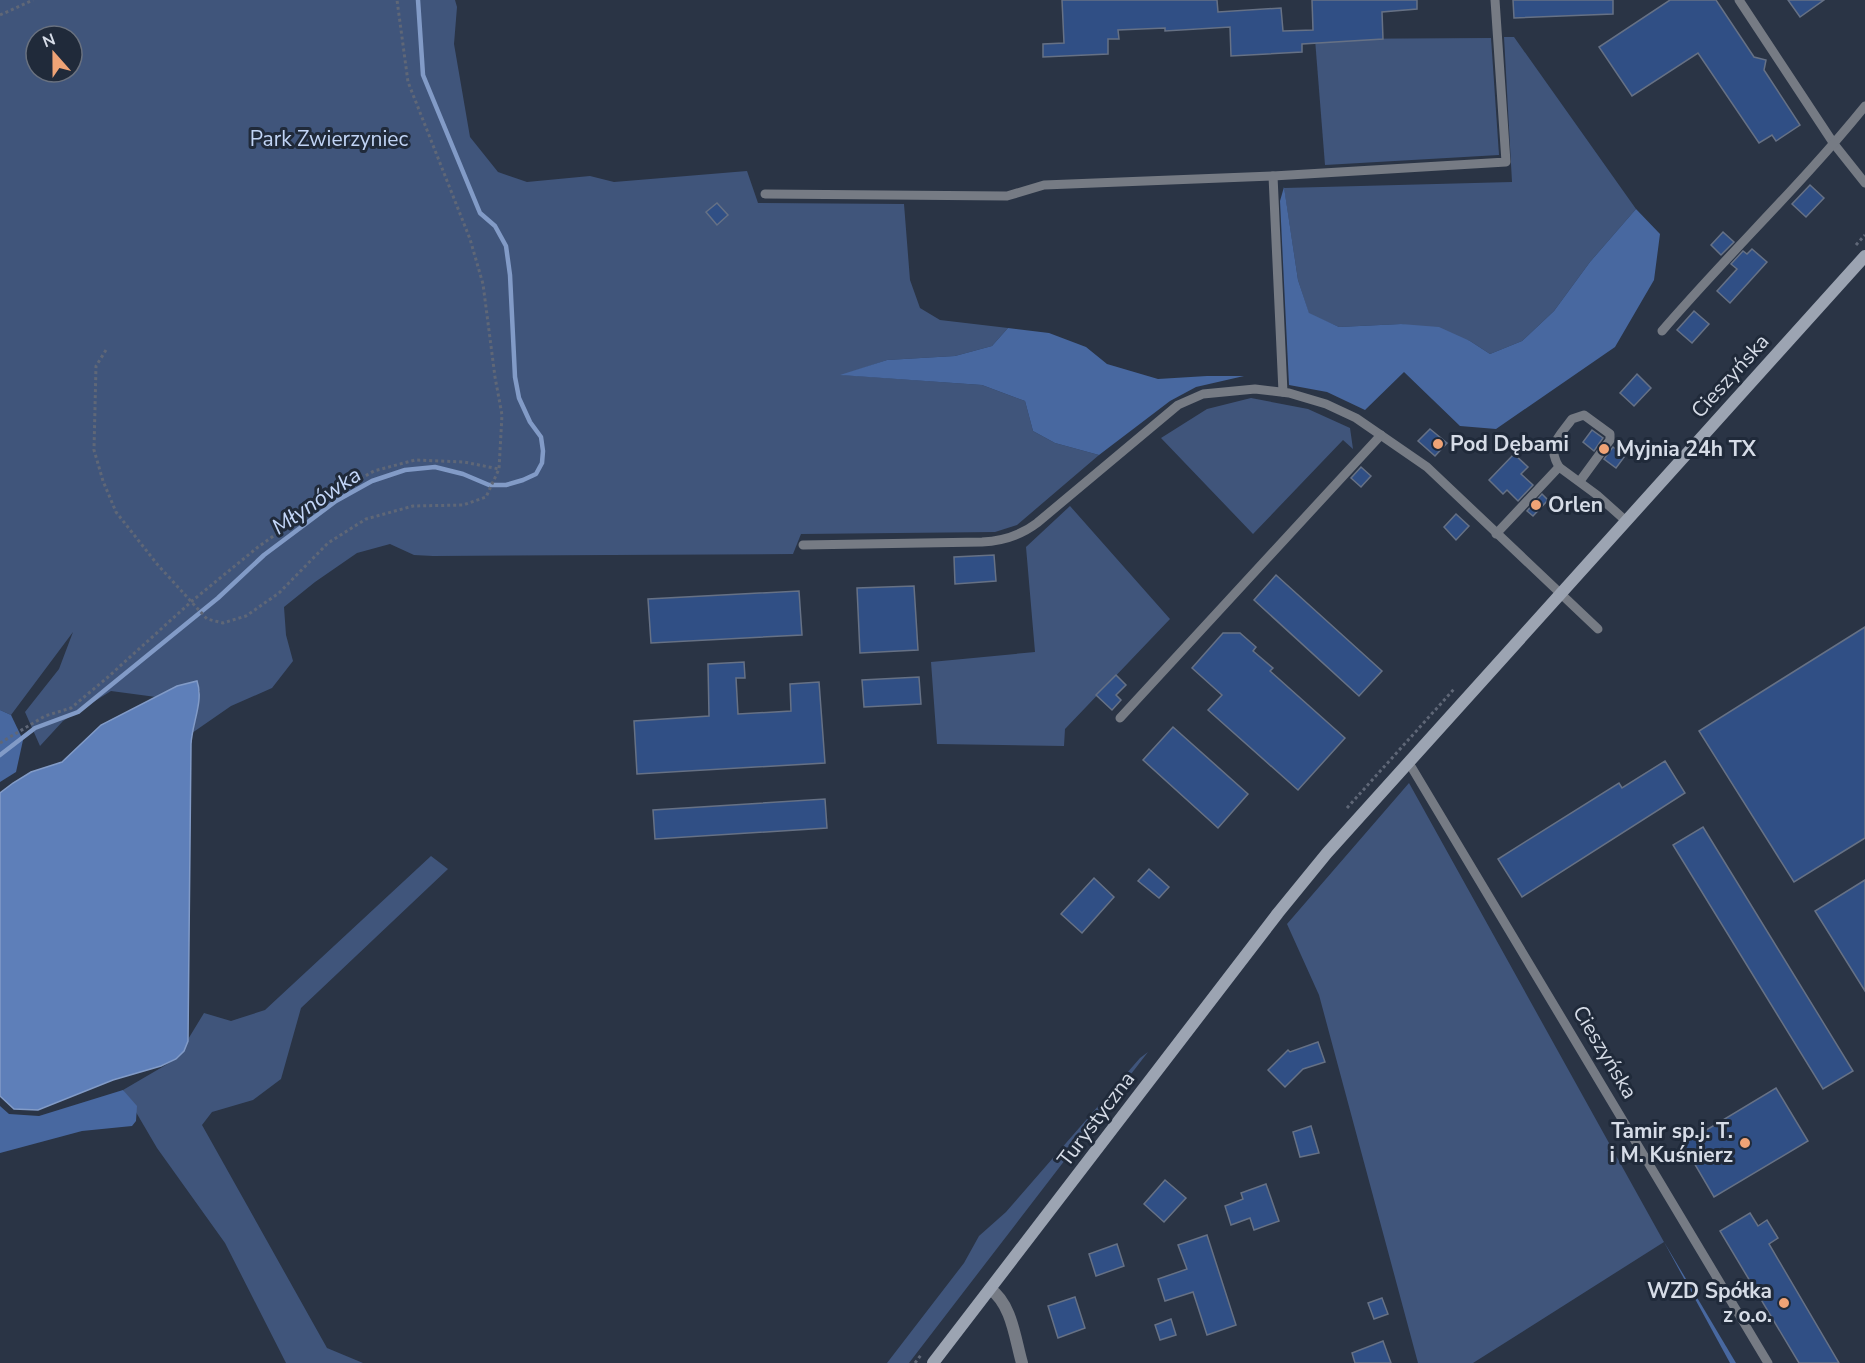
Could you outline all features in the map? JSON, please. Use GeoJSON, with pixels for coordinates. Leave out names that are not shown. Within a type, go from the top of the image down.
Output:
{"type":"FeatureCollection","features":[{"type":"Feature","properties":{"kind":"main road","name":"Cieszyńska"},"geometry":{"type":"LineString","coordinates":[[1290,899],[1407,763],[1865,256]]}},
{"type":"Feature","properties":{"kind":"main road","name":"Turystyczna"},"geometry":{"type":"LineString","coordinates":[[933,1363],[1290,899]]}},
{"type":"Feature","properties":{"kind":"street"},"geometry":{"type":"LineString","coordinates":[[990,1289],[998,1294],[1004,1303],[1022,1363]]}},
{"type":"Feature","properties":{"kind":"lane"},"geometry":{"type":"LineString","coordinates":[[765,194],[1007,196],[1044,185],[1273,176],[1506,162],[1495,0]]}},
{"type":"Feature","properties":{"kind":"lane"},"geometry":{"type":"LineString","coordinates":[[1739,0],[1834,144],[1865,183]]}},
{"type":"Feature","properties":{"kind":"lane"},"geometry":{"type":"LineString","coordinates":[[1662,331],[1834,144],[1865,106]]}},
{"type":"Feature","properties":{"kind":"lane"},"geometry":{"type":"LineString","coordinates":[[1273,176],[1283,392]]}},
{"type":"Feature","properties":{"kind":"lane"},"geometry":{"type":"LineString","coordinates":[[803,545],[982,542],[1011,538],[1037,523],[1178,405],[1203,394],[1244,389],[1283,392],[1326,404],[1356,418],[1427,467],[1598,629]]}},
{"type":"Feature","properties":{"kind":"lane"},"geometry":{"type":"LineString","coordinates":[[1580,481],[1610,440],[1610,434],[1584,416],[1572,419],[1552,448],[1553,457],[1559,467],[1580,481],[1626,520]]}},
{"type":"Feature","properties":{"kind":"lane"},"geometry":{"type":"LineString","coordinates":[[1120,718],[1381,435]]}},
{"type":"Feature","properties":{"kind":"lane"},"geometry":{"type":"LineString","coordinates":[[1496,534],[1559,467]]}},
{"type":"Feature","properties":{"kind":"lane","name":"Cieszyńska"},"geometry":{"type":"LineString","coordinates":[[1407,763],[1768,1363]]}},
{"type":"Feature","properties":{"kind":"path"},"geometry":{"type":"LineString","coordinates":[[0,15],[33,0]]}},
{"type":"Feature","properties":{"kind":"path"},"geometry":{"type":"LineString","coordinates":[[106,350],[96,366],[95,402],[94,450],[103,481],[116,512],[157,564],[207,619],[223,623],[246,616],[279,593],[328,543],[366,519],[413,506],[464,505],[486,496],[499,469],[502,415],[483,284],[470,239],[408,82],[397,0]]}},
{"type":"Feature","properties":{"kind":"path"},"geometry":{"type":"LineString","coordinates":[[0,743],[45,716],[71,708],[192,601],[258,547],[327,498],[374,471],[415,460],[464,462],[499,469]]}},
{"type":"Feature","properties":{"kind":"green space","name":"Park Zwierzyniec"},"geometry":{"type":"Polygon","coordinates":[[[0,0],[455,0],[457,7],[454,44],[470,137],[498,172],[527,182],[590,176],[614,182],[747,171],[758,203],[904,204],[910,280],[920,308],[940,320],[1008,328],[992,346],[955,356],[887,360],[843,375],[982,385],[1025,401],[1033,431],[1055,443],[1099,455],[1017,525],[995,532],[801,534],[793,554],[433,556],[414,555],[390,544],[357,553],[284,607],[286,635],[293,661],[272,688],[231,706],[192,733],[200,691],[177,686],[156,697],[111,691],[63,721],[40,746],[25,712],[59,669],[73,632],[11,715],[0,710],[0,0]]]}},
{"type":"Feature","properties":{"kind":"green space"},"geometry":{"type":"Polygon","coordinates":[[[1504,37],[1514,37],[1636,209],[1590,262],[1554,311],[1522,341],[1490,354],[1470,341],[1401,324],[1339,327],[1309,314],[1298,280],[1284,188],[1512,182],[1504,37]]]}},
{"type":"Feature","properties":{"kind":"green space"},"geometry":{"type":"Polygon","coordinates":[[[1491,38],[1499,155],[1325,165],[1315,39],[1491,38]]]}},
{"type":"Feature","properties":{"kind":"green space"},"geometry":{"type":"Polygon","coordinates":[[[1251,398],[1308,409],[1350,428],[1353,449],[1343,440],[1253,534],[1161,438],[1207,409],[1251,398]]]}},
{"type":"Feature","properties":{"kind":"green space"},"geometry":{"type":"Polygon","coordinates":[[[1070,506],[1170,619],[1065,729],[1064,746],[937,744],[931,662],[1035,652],[1026,547],[1070,506]]]}},
{"type":"Feature","properties":{"kind":"green space"},"geometry":{"type":"Polygon","coordinates":[[[1409,783],[1664,1242],[1473,1363],[1418,1363],[1319,995],[1287,924],[1409,783]]]}},
{"type":"Feature","properties":{"kind":"green space"},"geometry":{"type":"Polygon","coordinates":[[[431,856],[448,869],[301,1008],[281,1079],[253,1100],[212,1112],[202,1125],[327,1348],[363,1363],[286,1363],[225,1243],[157,1148],[123,1090],[176,1059],[204,1013],[231,1021],[265,1010],[431,856]]]}},
{"type":"Feature","properties":{"kind":"green space"},"geometry":{"type":"Polygon","coordinates":[[[1148,1052],[909,1363],[887,1363],[964,1263],[979,1236],[1006,1212],[1140,1058],[1148,1052]]]}},
{"type":"Feature","properties":{"kind":"shaded area"},"geometry":{"type":"Polygon","coordinates":[[[1284,187],[1298,280],[1309,313],[1339,327],[1401,324],[1439,327],[1470,341],[1490,354],[1522,341],[1554,311],[1590,262],[1636,209],[1660,234],[1654,280],[1615,347],[1496,429],[1460,426],[1404,372],[1365,410],[1327,392],[1289,385],[1280,201],[1284,187]]]}},
{"type":"Feature","properties":{"kind":"shaded area"},"geometry":{"type":"Polygon","coordinates":[[[1008,328],[1049,333],[1086,347],[1107,364],[1158,379],[1244,376],[1196,387],[1170,401],[1099,455],[1055,443],[1033,431],[1025,401],[982,385],[840,375],[887,360],[955,356],[992,346],[1008,328]]]}},
{"type":"Feature","properties":{"kind":"shaded area"},"geometry":{"type":"Polygon","coordinates":[[[197,681],[199,696],[191,744],[188,1041],[184,1051],[176,1059],[161,1066],[113,1080],[38,1110],[14,1109],[0,1096],[0,793],[31,772],[62,762],[101,725],[177,686],[197,681]]]}},
{"type":"Feature","properties":{"kind":"shaded area"},"geometry":{"type":"Polygon","coordinates":[[[0,710],[11,715],[23,740],[16,772],[0,782],[0,710]]]}},
{"type":"Feature","properties":{"kind":"shaded area"},"geometry":{"type":"Polygon","coordinates":[[[123,1090],[137,1106],[136,1121],[132,1126],[82,1131],[0,1153],[0,1106],[9,1114],[39,1116],[123,1090]]]}},
{"type":"Feature","properties":{"kind":"shaded area"},"geometry":{"type":"Polygon","coordinates":[[[1664,1242],[1736,1363],[1730,1363],[1664,1242]]]}},
{"type":"Feature","properties":{"kind":"building"},"geometry":{"type":"Polygon","coordinates":[[[1062,0],[1217,0],[1218,12],[1281,8],[1283,31],[1313,30],[1312,0],[1417,0],[1417,9],[1382,12],[1383,39],[1302,44],[1302,52],[1231,56],[1230,27],[1165,31],[1165,28],[1118,30],[1119,39],[1108,39],[1108,54],[1043,57],[1043,44],[1064,43],[1062,0]]]}},
{"type":"Feature","properties":{"kind":"building"},"geometry":{"type":"Polygon","coordinates":[[[1513,0],[1613,0],[1613,14],[1514,18],[1513,0]]]}},
{"type":"Feature","properties":{"kind":"building"},"geometry":{"type":"Polygon","coordinates":[[[1670,0],[1716,0],[1754,57],[1766,60],[1764,70],[1800,125],[1776,141],[1772,135],[1759,143],[1698,53],[1632,96],[1599,47],[1670,0]]]}},
{"type":"Feature","properties":{"kind":"building"},"geometry":{"type":"Polygon","coordinates":[[[1788,0],[1824,0],[1800,17],[1788,0]]]}},
{"type":"Feature","properties":{"kind":"building"},"geometry":{"type":"Polygon","coordinates":[[[1810,185],[1824,198],[1806,217],[1792,204],[1810,185]]]}},
{"type":"Feature","properties":{"kind":"building"},"geometry":{"type":"Polygon","coordinates":[[[717,203],[728,215],[717,225],[706,212],[717,203]]]}},
{"type":"Feature","properties":{"kind":"building"},"geometry":{"type":"Polygon","coordinates":[[[1723,232],[1734,242],[1721,255],[1711,245],[1723,232]]]}},
{"type":"Feature","properties":{"kind":"building"},"geometry":{"type":"Polygon","coordinates":[[[1752,249],[1767,262],[1730,303],[1717,291],[1737,269],[1731,264],[1743,251],[1747,254],[1752,249]]]}},
{"type":"Feature","properties":{"kind":"building"},"geometry":{"type":"Polygon","coordinates":[[[1694,311],[1709,324],[1692,343],[1677,330],[1694,311]]]}},
{"type":"Feature","properties":{"kind":"building"},"geometry":{"type":"Polygon","coordinates":[[[1637,374],[1651,388],[1634,406],[1620,393],[1637,374]]]}},
{"type":"Feature","properties":{"kind":"building"},"geometry":{"type":"Polygon","coordinates":[[[1430,429],[1447,443],[1435,456],[1418,441],[1430,429]]]}},
{"type":"Feature","properties":{"kind":"building"},"geometry":{"type":"Polygon","coordinates":[[[1592,430],[1603,438],[1594,451],[1583,442],[1592,430]]]}},
{"type":"Feature","properties":{"kind":"building"},"geometry":{"type":"Polygon","coordinates":[[[1613,447],[1625,456],[1616,468],[1604,459],[1613,447]]]}},
{"type":"Feature","properties":{"kind":"building"},"geometry":{"type":"Polygon","coordinates":[[[1514,454],[1528,467],[1521,474],[1533,485],[1518,501],[1507,490],[1503,494],[1489,480],[1514,454]]]}},
{"type":"Feature","properties":{"kind":"building"},"geometry":{"type":"Polygon","coordinates":[[[1361,467],[1371,476],[1361,487],[1351,478],[1361,467]]]}},
{"type":"Feature","properties":{"kind":"building"},"geometry":{"type":"Polygon","coordinates":[[[1542,494],[1548,500],[1533,516],[1527,511],[1542,494]]]}},
{"type":"Feature","properties":{"kind":"building"},"geometry":{"type":"Polygon","coordinates":[[[1456,514],[1469,526],[1456,540],[1444,527],[1456,514]]]}},
{"type":"Feature","properties":{"kind":"building"},"geometry":{"type":"Polygon","coordinates":[[[994,555],[996,581],[955,584],[954,557],[994,555]]]}},
{"type":"Feature","properties":{"kind":"building"},"geometry":{"type":"Polygon","coordinates":[[[1276,575],[1382,671],[1359,696],[1254,600],[1276,575]]]}},
{"type":"Feature","properties":{"kind":"building"},"geometry":{"type":"Polygon","coordinates":[[[914,586],[918,650],[860,653],[857,588],[914,586]]]}},
{"type":"Feature","properties":{"kind":"building"},"geometry":{"type":"Polygon","coordinates":[[[799,591],[802,635],[651,643],[648,599],[799,591]]]}},
{"type":"Feature","properties":{"kind":"building"},"geometry":{"type":"Polygon","coordinates":[[[1865,627],[1865,838],[1794,882],[1699,731],[1865,627]]]}},
{"type":"Feature","properties":{"kind":"building"},"geometry":{"type":"Polygon","coordinates":[[[1223,633],[1240,633],[1256,647],[1253,651],[1273,668],[1270,671],[1345,738],[1298,790],[1208,710],[1222,695],[1192,668],[1223,633]]]}},
{"type":"Feature","properties":{"kind":"building"},"geometry":{"type":"Polygon","coordinates":[[[744,662],[745,678],[736,678],[738,714],[791,711],[790,684],[819,682],[825,763],[637,774],[634,721],[709,716],[708,664],[744,662]]]}},
{"type":"Feature","properties":{"kind":"building"},"geometry":{"type":"Polygon","coordinates":[[[1116,675],[1126,685],[1116,695],[1121,700],[1112,710],[1096,695],[1116,675]]]}},
{"type":"Feature","properties":{"kind":"building"},"geometry":{"type":"Polygon","coordinates":[[[919,677],[921,704],[864,707],[862,680],[919,677]]]}},
{"type":"Feature","properties":{"kind":"building"},"geometry":{"type":"Polygon","coordinates":[[[1173,727],[1248,794],[1218,828],[1143,760],[1173,727]]]}},
{"type":"Feature","properties":{"kind":"building"},"geometry":{"type":"Polygon","coordinates":[[[1665,761],[1685,793],[1522,897],[1498,859],[1619,783],[1622,788],[1665,761]]]}},
{"type":"Feature","properties":{"kind":"building"},"geometry":{"type":"Polygon","coordinates":[[[825,799],[827,828],[655,839],[653,810],[825,799]]]}},
{"type":"Feature","properties":{"kind":"building"},"geometry":{"type":"Polygon","coordinates":[[[1703,827],[1853,1071],[1823,1089],[1673,845],[1703,827]]]}},
{"type":"Feature","properties":{"kind":"building"},"geometry":{"type":"Polygon","coordinates":[[[1149,869],[1169,887],[1159,898],[1138,881],[1149,869]]]}},
{"type":"Feature","properties":{"kind":"building"},"geometry":{"type":"Polygon","coordinates":[[[1094,878],[1114,897],[1082,933],[1061,914],[1094,878]]]}},
{"type":"Feature","properties":{"kind":"building"},"geometry":{"type":"Polygon","coordinates":[[[1865,880],[1865,991],[1815,911],[1865,880]]]}},
{"type":"Feature","properties":{"kind":"building"},"geometry":{"type":"Polygon","coordinates":[[[1318,1042],[1325,1062],[1303,1069],[1285,1087],[1268,1070],[1288,1050],[1290,1052],[1318,1042]]]}},
{"type":"Feature","properties":{"kind":"building","name":"Tamir sp.j. T. i M. Kuśnierz"},"geometry":{"type":"Polygon","coordinates":[[[1776,1088],[1808,1141],[1714,1197],[1683,1144],[1776,1088]]]}},
{"type":"Feature","properties":{"kind":"building"},"geometry":{"type":"Polygon","coordinates":[[[1311,1126],[1319,1153],[1300,1157],[1293,1132],[1311,1126]]]}},
{"type":"Feature","properties":{"kind":"building"},"geometry":{"type":"Polygon","coordinates":[[[1165,1180],[1186,1198],[1164,1222],[1144,1204],[1165,1180]]]}},
{"type":"Feature","properties":{"kind":"building"},"geometry":{"type":"Polygon","coordinates":[[[1266,1184],[1279,1221],[1254,1230],[1250,1218],[1231,1225],[1225,1206],[1243,1199],[1241,1193],[1266,1184]]]}},
{"type":"Feature","properties":{"kind":"building","name":"WZD Spółka z o.o."},"geometry":{"type":"Polygon","coordinates":[[[1750,1213],[1758,1226],[1767,1220],[1778,1238],[1769,1244],[1839,1363],[1799,1363],[1720,1231],[1750,1213]]]}},
{"type":"Feature","properties":{"kind":"building"},"geometry":{"type":"Polygon","coordinates":[[[1207,1235],[1236,1325],[1207,1335],[1193,1292],[1165,1301],[1158,1279],[1187,1269],[1178,1245],[1207,1235]]]}},
{"type":"Feature","properties":{"kind":"building"},"geometry":{"type":"Polygon","coordinates":[[[1117,1244],[1124,1266],[1096,1276],[1089,1254],[1117,1244]]]}},
{"type":"Feature","properties":{"kind":"building"},"geometry":{"type":"Polygon","coordinates":[[[1075,1297],[1085,1328],[1058,1338],[1048,1306],[1075,1297]]]}},
{"type":"Feature","properties":{"kind":"building"},"geometry":{"type":"Polygon","coordinates":[[[1382,1298],[1388,1314],[1374,1319],[1368,1303],[1382,1298]]]}},
{"type":"Feature","properties":{"kind":"building"},"geometry":{"type":"Polygon","coordinates":[[[1171,1319],[1176,1335],[1160,1340],[1155,1325],[1171,1319]]]}},
{"type":"Feature","properties":{"kind":"building"},"geometry":{"type":"Polygon","coordinates":[[[1383,1341],[1391,1363],[1355,1363],[1352,1353],[1383,1341]]]}},
{"type":"Feature","properties":{"kind":"waterway","name":"Młynówka"},"geometry":{"type":"LineString","coordinates":[[0,755],[35,728],[78,712],[218,598],[264,555],[336,501],[372,481],[405,470],[435,467],[463,474],[489,485],[506,485],[536,474],[542,463],[543,451],[541,437],[530,422],[519,398],[515,377],[510,275],[506,246],[495,226],[480,213],[423,75],[418,0]]}},
{"type":"Feature","properties":{"kind":"place","name":"Pod Dębami"},"geometry":{"type":"Point","coordinates":[1438,444]}},
{"type":"Feature","properties":{"kind":"place","name":"Myjnia 24h TX"},"geometry":{"type":"Point","coordinates":[1604,449]}},
{"type":"Feature","properties":{"kind":"place","name":"Orlen"},"geometry":{"type":"Point","coordinates":[1536,505]}},
{"type":"Feature","properties":{"kind":"place","name":"Tamir sp.j. T. i M. Kuśnierz"},"geometry":{"type":"Point","coordinates":[1745,1143]}},
{"type":"Feature","properties":{"kind":"place","name":"WZD Spółka z o.o."},"geometry":{"type":"Point","coordinates":[1784,1303]}}]}
